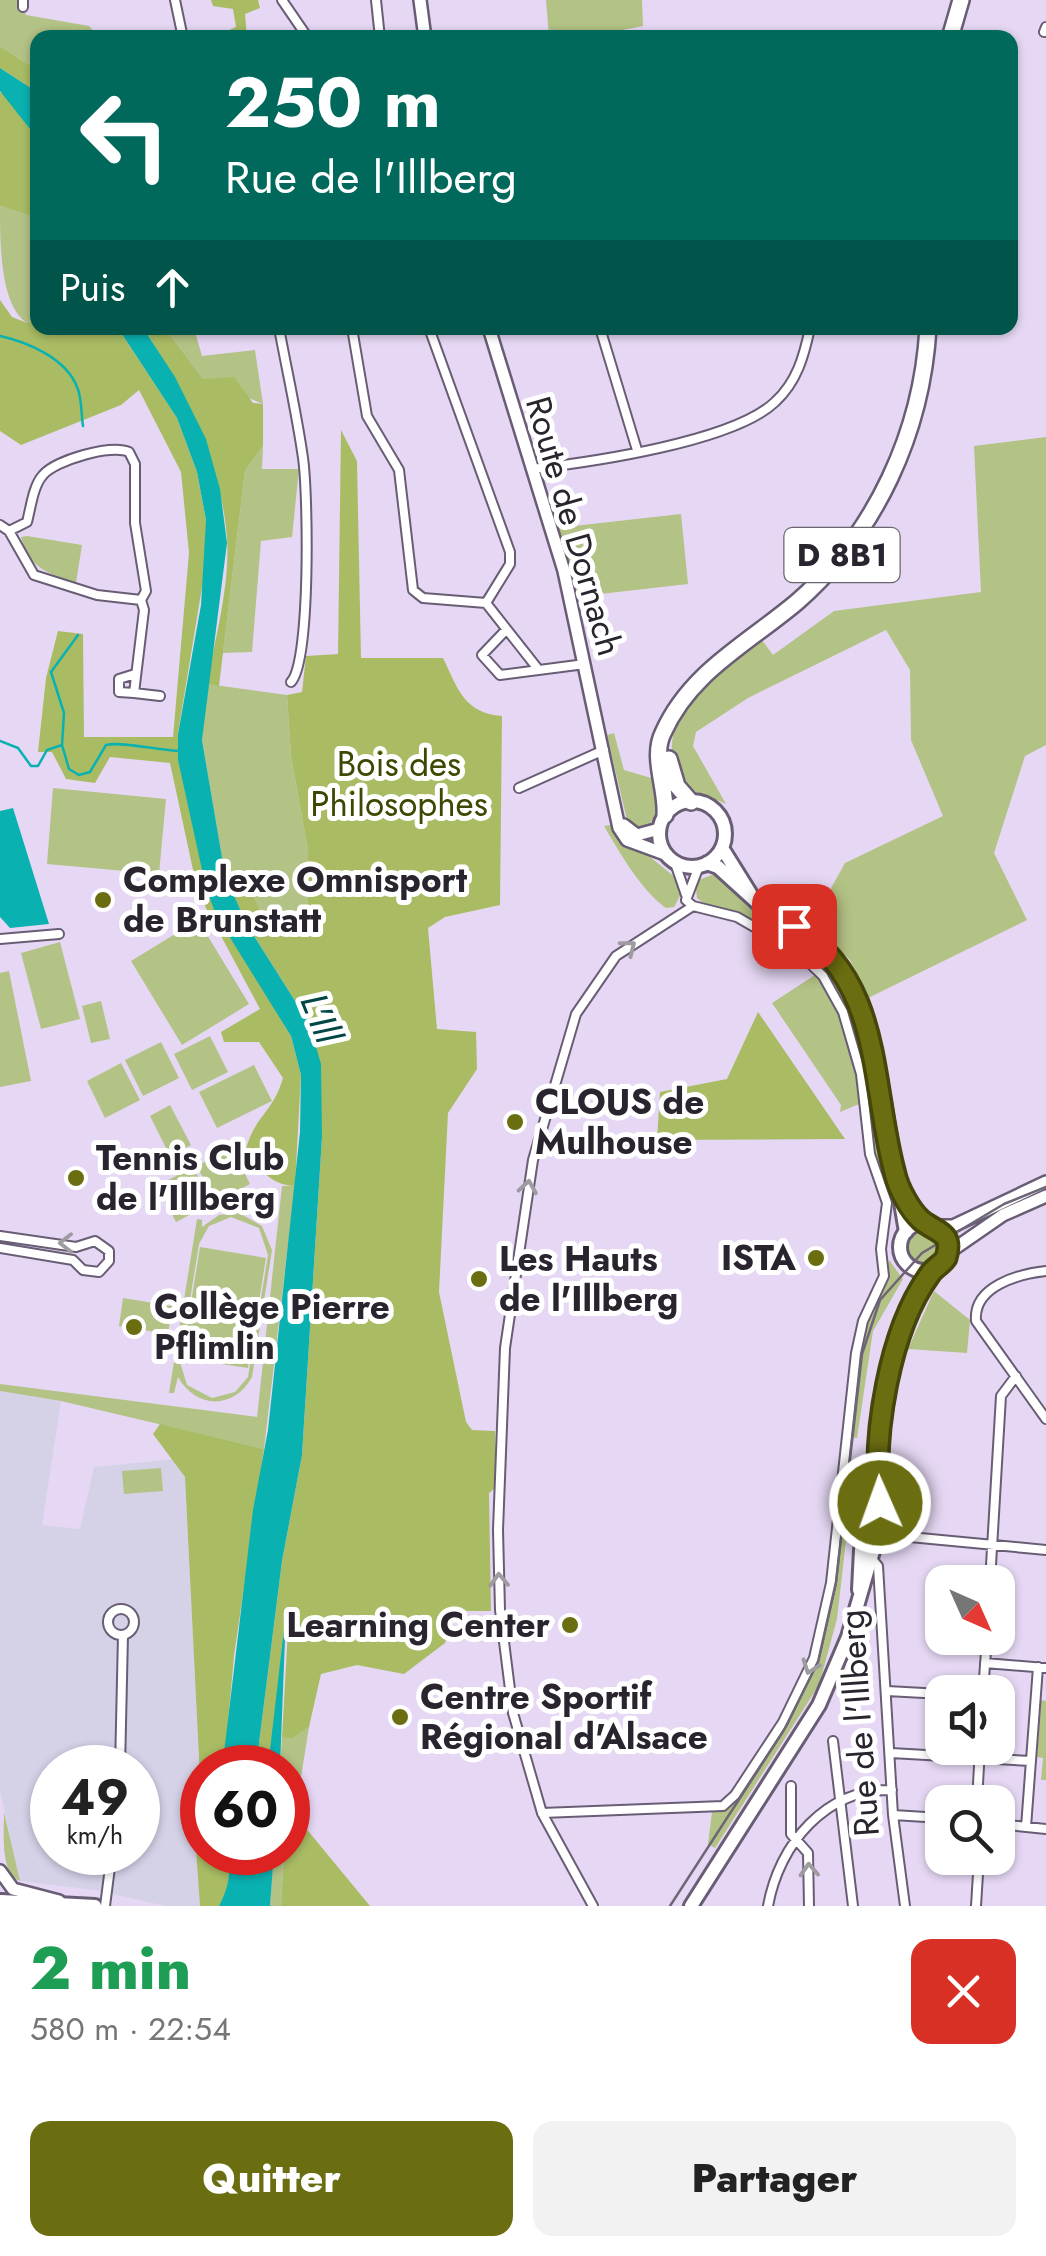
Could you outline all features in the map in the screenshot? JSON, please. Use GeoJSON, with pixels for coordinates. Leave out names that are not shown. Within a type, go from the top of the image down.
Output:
{"type":"FeatureCollection","features":[{"type":"Feature","properties":{"kind":"highway"},"geometry":{"type":"LineString","coordinates":[[952,30],[961,0]]}},
{"type":"Feature","properties":{"kind":"highway","name":"D 8B1"},"geometry":{"type":"LineString","coordinates":[[662,822],[659,744],[684,692],[797,601],[858,534],[907,438],[923,380],[927,335]]}},
{"type":"Feature","properties":{"kind":"highway"},"geometry":{"type":"LineString","coordinates":[[667,725],[671,773],[691,802]]}},
{"type":"Feature","properties":{"kind":"main road"},"geometry":{"type":"LineString","coordinates":[[420,0],[424,30]]}},
{"type":"Feature","properties":{"kind":"main road","name":"Route de Dornach"},"geometry":{"type":"LineString","coordinates":[[491,335],[564,571],[623,836],[670,858]]}},
{"type":"Feature","properties":{"kind":"main road"},"geometry":{"type":"LineString","coordinates":[[616,803],[632,834],[648,835],[691,802],[718,814],[724,828],[722,848],[750,896]]}},
{"type":"Feature","properties":{"kind":"main road"},"geometry":{"type":"LineString","coordinates":[[662,822],[670,858],[703,865],[818,942],[839,964],[858,999],[876,1060],[906,1232],[900,1253],[912,1269],[917,1296]]}},
{"type":"Feature","properties":{"kind":"main road"},"geometry":{"type":"LineString","coordinates":[[703,865],[722,848]]}},
{"type":"Feature","properties":{"kind":"main road"},"geometry":{"type":"LineString","coordinates":[[906,1232],[929,1224],[953,1226],[1046,1182]]}},
{"type":"Feature","properties":{"kind":"main road"},"geometry":{"type":"LineString","coordinates":[[898,1186],[929,1224],[946,1237],[948,1253]]}},
{"type":"Feature","properties":{"kind":"main road"},"geometry":{"type":"LineString","coordinates":[[912,1269],[932,1271],[948,1253],[1002,1215],[1046,1196]]}},
{"type":"Feature","properties":{"kind":"main road","name":"Rue de l'Illberg"},"geometry":{"type":"LineString","coordinates":[[860,1590],[892,1366],[917,1296],[932,1271]]}},
{"type":"Feature","properties":{"kind":"main road","name":"Rue de l'Illberg"},"geometry":{"type":"LineString","coordinates":[[872,1559],[878,1534],[876,1481]]}},
{"type":"Feature","properties":{"kind":"main road"},"geometry":{"type":"LineString","coordinates":[[691,1906],[819,1706],[848,1638],[872,1559],[864,1543]]}},
{"type":"Feature","properties":{"kind":"main road"},"geometry":{"type":"LineString","coordinates":[[0,1871],[13,1888],[56,1898],[66,1905]]}},
{"type":"Feature","properties":{"kind":"main road"},"geometry":{"type":"LineString","coordinates":[[0,1900],[95,1906]]}},
{"type":"Feature","properties":{"kind":"street"},"geometry":{"type":"LineString","coordinates":[[175,0],[181,30]]}},
{"type":"Feature","properties":{"kind":"street"},"geometry":{"type":"LineString","coordinates":[[282,0],[303,30]]}},
{"type":"Feature","properties":{"kind":"street"},"geometry":{"type":"LineString","coordinates":[[376,0],[379,30]]}},
{"type":"Feature","properties":{"kind":"street"},"geometry":{"type":"LineString","coordinates":[[280,335],[304,474],[306,596],[299,671],[291,682]]}},
{"type":"Feature","properties":{"kind":"street"},"geometry":{"type":"LineString","coordinates":[[353,335],[368,416],[400,470],[413,590],[422,598],[486,603],[538,669]]}},
{"type":"Feature","properties":{"kind":"street"},"geometry":{"type":"LineString","coordinates":[[432,335],[510,552],[510,564],[486,603]]}},
{"type":"Feature","properties":{"kind":"street"},"geometry":{"type":"LineString","coordinates":[[602,335],[637,450]]}},
{"type":"Feature","properties":{"kind":"street"},"geometry":{"type":"LineString","coordinates":[[532,469],[716,432],[763,412],[797,374],[808,335]]}},
{"type":"Feature","properties":{"kind":"street"},"geometry":{"type":"LineString","coordinates":[[9,532],[26,522],[45,472],[122,448],[134,464],[135,523],[146,578],[134,693]]}},
{"type":"Feature","properties":{"kind":"street"},"geometry":{"type":"LineString","coordinates":[[0,525],[9,532],[34,575],[98,595],[141,600]]}},
{"type":"Feature","properties":{"kind":"street"},"geometry":{"type":"LineString","coordinates":[[506,630],[483,650],[500,675],[585,664]]}},
{"type":"Feature","properties":{"kind":"street"},"geometry":{"type":"LineString","coordinates":[[136,674],[119,679],[119,692],[160,696]]}},
{"type":"Feature","properties":{"kind":"street"},"geometry":{"type":"LineString","coordinates":[[519,788],[603,745]]}},
{"type":"Feature","properties":{"kind":"street"},"geometry":{"type":"LineString","coordinates":[[542,1813],[550,1809],[715,1808],[735,1795],[783,1722],[808,1675],[826,1613],[859,1336],[885,1270],[881,1249],[887,1203],[872,1159],[853,1043],[823,976],[807,959],[766,932],[688,900],[670,858]]}},
{"type":"Feature","properties":{"kind":"street"},"geometry":{"type":"LineString","coordinates":[[592,1906],[542,1813],[513,1713],[500,1610],[498,1530],[505,1348],[530,1179],[562,1053],[584,997],[626,948],[688,900],[703,865]]}},
{"type":"Feature","properties":{"kind":"street"},"geometry":{"type":"LineString","coordinates":[[0,939],[59,934]]}},
{"type":"Feature","properties":{"kind":"street"},"geometry":{"type":"LineString","coordinates":[[0,1236],[76,1247],[95,1241],[109,1251],[109,1261],[99,1272],[91,1273],[73,1260],[0,1248]]}},
{"type":"Feature","properties":{"kind":"street"},"geometry":{"type":"LineString","coordinates":[[1046,1271],[1005,1281],[988,1294],[975,1312],[976,1321],[1046,1419]]}},
{"type":"Feature","properties":{"kind":"street"},"geometry":{"type":"LineString","coordinates":[[991,1565],[1001,1396],[1016,1376]]}},
{"type":"Feature","properties":{"kind":"street"},"geometry":{"type":"LineString","coordinates":[[878,1534],[1046,1550]]}},
{"type":"Feature","properties":{"kind":"street","name":"Rue de l'Illberg"},"geometry":{"type":"LineString","coordinates":[[872,1559],[878,1566],[893,1815],[905,1906]]}},
{"type":"Feature","properties":{"kind":"street"},"geometry":{"type":"LineString","coordinates":[[121,1745],[123,1635]]}},
{"type":"Feature","properties":{"kind":"street"},"geometry":{"type":"LineString","coordinates":[[985,1675],[986,1655]]}},
{"type":"Feature","properties":{"kind":"street"},"geometry":{"type":"LineString","coordinates":[[985,1663],[1042,1668],[1026,1827]]}},
{"type":"Feature","properties":{"kind":"street"},"geometry":{"type":"LineString","coordinates":[[887,1691],[925,1693]]}},
{"type":"Feature","properties":{"kind":"street"},"geometry":{"type":"LineString","coordinates":[[833,1742],[852,1906]]}},
{"type":"Feature","properties":{"kind":"street"},"geometry":{"type":"LineString","coordinates":[[891,1753],[925,1753]]}},
{"type":"Feature","properties":{"kind":"street"},"geometry":{"type":"LineString","coordinates":[[1015,1758],[1031,1761]]}},
{"type":"Feature","properties":{"kind":"street"},"geometry":{"type":"LineString","coordinates":[[792,1786],[791,1834],[808,1853],[809,1906]]}},
{"type":"Feature","properties":{"kind":"street"},"geometry":{"type":"LineString","coordinates":[[768,1906],[778,1870],[797,1839],[840,1799],[892,1790]]}},
{"type":"Feature","properties":{"kind":"street"},"geometry":{"type":"LineString","coordinates":[[893,1815],[925,1817]]}},
{"type":"Feature","properties":{"kind":"street"},"geometry":{"type":"LineString","coordinates":[[1015,1826],[1046,1829]]}},
{"type":"Feature","properties":{"kind":"street"},"geometry":{"type":"LineString","coordinates":[[105,1906],[109,1875]]}},
{"type":"Feature","properties":{"kind":"street"},"geometry":{"type":"LineString","coordinates":[[976,1906],[978,1875]]}},
{"type":"Feature","properties":{"kind":"shaded area"},"geometry":{"type":"Polygon","coordinates":[[[0,0],[21,0],[26,15],[89,26],[93,30],[30,30],[30,65],[0,46],[0,0]]]}},
{"type":"Feature","properties":{"kind":"shaded area"},"geometry":{"type":"Polygon","coordinates":[[[546,0],[642,0],[643,26],[623,30],[548,30],[546,0]]]}},
{"type":"Feature","properties":{"kind":"shaded area"},"geometry":{"type":"Polygon","coordinates":[[[0,68],[30,87],[30,129],[0,91],[0,68]]]}},
{"type":"Feature","properties":{"kind":"shaded area"},"geometry":{"type":"Polygon","coordinates":[[[0,206],[30,216],[27,323],[11,303],[1,255],[0,206]]]}},
{"type":"Feature","properties":{"kind":"shaded area","name":"L'Ill"},"geometry":{"type":"Polygon","coordinates":[[[123,335],[148,335],[175,377],[206,439],[220,489],[227,543],[202,740],[225,875],[247,925],[309,1023],[321,1064],[322,1137],[302,1455],[282,1561],[259,1745],[225,1745],[253,1510],[268,1430],[300,1132],[301,1075],[291,1036],[216,915],[206,888],[178,760],[178,734],[201,605],[206,520],[197,472],[177,418],[123,335]]]}},
{"type":"Feature","properties":{"kind":"shaded area"},"geometry":{"type":"Polygon","coordinates":[[[170,335],[196,335],[202,356],[255,350],[263,404],[203,379],[170,335]]]}},
{"type":"Feature","properties":{"kind":"shaded area"},"geometry":{"type":"Polygon","coordinates":[[[1046,437],[1046,745],[1025,756],[994,853],[1027,920],[868,998],[850,960],[811,924],[845,863],[943,816],[911,740],[910,670],[886,630],[748,698],[696,732],[693,746],[726,804],[695,791],[681,780],[672,755],[675,727],[694,692],[762,640],[773,655],[834,611],[981,592],[974,446],[1046,437]]]}},
{"type":"Feature","properties":{"kind":"shaded area"},"geometry":{"type":"Polygon","coordinates":[[[263,446],[262,469],[299,469],[292,537],[261,541],[252,652],[223,653],[245,471],[263,446]]]}},
{"type":"Feature","properties":{"kind":"shaded area"},"geometry":{"type":"Polygon","coordinates":[[[681,514],[688,584],[574,597],[556,528],[681,514]]]}},
{"type":"Feature","properties":{"kind":"shaded area"},"geometry":{"type":"Polygon","coordinates":[[[21,537],[82,545],[76,583],[34,562],[21,537]]]}},
{"type":"Feature","properties":{"kind":"shaded area"},"geometry":{"type":"Polygon","coordinates":[[[207,684],[287,695],[291,757],[308,850],[309,933],[272,936],[240,871],[225,876],[202,740],[207,684]]]}},
{"type":"Feature","properties":{"kind":"shaded area"},"geometry":{"type":"Polygon","coordinates":[[[614,733],[624,770],[658,780],[654,816],[640,832],[627,820],[607,735],[614,733]]]}},
{"type":"Feature","properties":{"kind":"shaded area"},"geometry":{"type":"Polygon","coordinates":[[[53,788],[166,799],[159,874],[47,864],[53,788]]]}},
{"type":"Feature","properties":{"kind":"shaded area"},"geometry":{"type":"Polygon","coordinates":[[[605,797],[617,830],[676,878],[681,894],[674,907],[666,908],[657,900],[624,859],[604,826],[611,825],[605,797]]]}},
{"type":"Feature","properties":{"kind":"shaded area"},"geometry":{"type":"Polygon","coordinates":[[[13,808],[49,924],[10,928],[0,917],[0,811],[13,808]]]}},
{"type":"Feature","properties":{"kind":"shaded area"},"geometry":{"type":"Polygon","coordinates":[[[715,874],[748,906],[812,944],[839,973],[853,998],[871,1055],[886,1172],[874,1146],[859,1050],[835,988],[808,955],[784,937],[697,898],[695,881],[715,874]]]}},
{"type":"Feature","properties":{"kind":"shaded area"},"geometry":{"type":"Polygon","coordinates":[[[198,920],[249,1004],[182,1045],[131,961],[198,920]]]}},
{"type":"Feature","properties":{"kind":"shaded area"},"geometry":{"type":"Polygon","coordinates":[[[60,942],[80,1019],[41,1029],[21,953],[60,942]]]}},
{"type":"Feature","properties":{"kind":"shaded area"},"geometry":{"type":"Polygon","coordinates":[[[9,971],[31,1081],[0,1087],[0,973],[9,971]]]}},
{"type":"Feature","properties":{"kind":"shaded area"},"geometry":{"type":"Polygon","coordinates":[[[815,975],[847,1036],[856,1071],[859,1104],[840,1112],[841,1105],[772,1003],[815,975]]]}},
{"type":"Feature","properties":{"kind":"shaded area"},"geometry":{"type":"Polygon","coordinates":[[[101,1001],[110,1039],[91,1043],[82,1006],[101,1001]]]}},
{"type":"Feature","properties":{"kind":"shaded area"},"geometry":{"type":"Polygon","coordinates":[[[210,1036],[228,1072],[192,1090],[174,1054],[210,1036]]]}},
{"type":"Feature","properties":{"kind":"shaded area"},"geometry":{"type":"Polygon","coordinates":[[[161,1042],[179,1078],[143,1096],[125,1060],[161,1042]]]}},
{"type":"Feature","properties":{"kind":"shaded area"},"geometry":{"type":"Polygon","coordinates":[[[121,1063],[140,1100],[105,1118],[87,1081],[121,1063]]]}},
{"type":"Feature","properties":{"kind":"shaded area"},"geometry":{"type":"Polygon","coordinates":[[[254,1065],[272,1101],[217,1128],[199,1092],[254,1065]]]}},
{"type":"Feature","properties":{"kind":"shaded area"},"geometry":{"type":"Polygon","coordinates":[[[170,1105],[191,1145],[170,1156],[150,1116],[170,1105]]]}},
{"type":"Feature","properties":{"kind":"shaded area"},"geometry":{"type":"Polygon","coordinates":[[[232,1148],[250,1184],[215,1202],[197,1166],[232,1148]]]}},
{"type":"Feature","properties":{"kind":"shaded area"},"geometry":{"type":"Polygon","coordinates":[[[193,1167],[212,1203],[176,1222],[157,1186],[193,1167]]]}},
{"type":"Feature","properties":{"kind":"shaded area"},"geometry":{"type":"Polygon","coordinates":[[[282,1186],[295,1186],[264,1449],[61,1401],[0,1391],[0,1384],[257,1417],[282,1186]]]}},
{"type":"Feature","properties":{"kind":"shaded area"},"geometry":{"type":"Polygon","coordinates":[[[239,1213],[262,1226],[272,1250],[252,1377],[235,1395],[215,1401],[195,1395],[178,1377],[174,1393],[169,1393],[197,1219],[202,1220],[202,1227],[219,1215],[239,1213]],[[231,1217],[209,1226],[199,1244],[180,1362],[187,1385],[212,1398],[235,1392],[248,1377],[268,1255],[259,1228],[231,1217]]]}},
{"type":"Feature","properties":{"kind":"shaded area"},"geometry":{"type":"Polygon","coordinates":[[[924,1227],[937,1233],[943,1246],[937,1259],[924,1265],[911,1259],[905,1246],[911,1233],[924,1227]]]}},
{"type":"Feature","properties":{"kind":"shaded area"},"geometry":{"type":"Polygon","coordinates":[[[200,1247],[266,1258],[248,1368],[182,1358],[200,1247]]]}},
{"type":"Feature","properties":{"kind":"shaded area"},"geometry":{"type":"Polygon","coordinates":[[[889,1260],[903,1279],[873,1331],[857,1438],[847,1437],[859,1346],[885,1282],[889,1260]]]}},
{"type":"Feature","properties":{"kind":"shaded area"},"geometry":{"type":"Polygon","coordinates":[[[934,1291],[970,1320],[967,1353],[908,1349],[934,1291]]]}},
{"type":"Feature","properties":{"kind":"shaded area"},"geometry":{"type":"Polygon","coordinates":[[[123,1298],[172,1306],[168,1334],[119,1326],[123,1298]]]}},
{"type":"Feature","properties":{"kind":"shaded area"},"geometry":{"type":"Polygon","coordinates":[[[0,1391],[61,1401],[42,1525],[80,1529],[94,1467],[176,1459],[185,1477],[198,1745],[180,1745],[180,1875],[198,1875],[200,1906],[165,1906],[95,1890],[20,1881],[0,1791],[0,1391]]]}},
{"type":"Feature","properties":{"kind":"shaded area"},"geometry":{"type":"Polygon","coordinates":[[[161,1468],[163,1491],[124,1494],[122,1471],[161,1468]]]}},
{"type":"Feature","properties":{"kind":"shaded area"},"geometry":{"type":"Polygon","coordinates":[[[840,1505],[850,1506],[837,1619],[819,1685],[715,1848],[708,1844],[712,1812],[728,1806],[745,1788],[779,1731],[808,1670],[826,1611],[840,1505]]]}},
{"type":"Feature","properties":{"kind":"shaded area"},"geometry":{"type":"Polygon","coordinates":[[[286,1612],[281,1745],[271,1745],[286,1612]]]}},
{"type":"Feature","properties":{"kind":"shaded area"},"geometry":{"type":"Polygon","coordinates":[[[1041,1700],[1046,1701],[1046,1780],[1041,1780],[1043,1758],[1037,1757],[1041,1700]]]}},
{"type":"Feature","properties":{"kind":"shaded area"},"geometry":{"type":"Polygon","coordinates":[[[309,1727],[306,1745],[281,1745],[282,1737],[292,1737],[309,1727]]]}},
{"type":"Feature","properties":{"kind":"shaded area"},"geometry":{"type":"Polygon","coordinates":[[[4,1812],[20,1881],[6,1861],[4,1812]]]}},
{"type":"Feature","properties":{"kind":"shaded area"},"geometry":{"type":"Polygon","coordinates":[[[228,1875],[272,1875],[270,1906],[219,1906],[228,1875]]]}},
{"type":"Feature","properties":{"kind":"shaded area"},"geometry":{"type":"Polygon","coordinates":[[[272,1875],[283,1875],[281,1906],[270,1906],[272,1875]]]}},
{"type":"Feature","properties":{"kind":"green space"},"geometry":{"type":"Polygon","coordinates":[[[211,0],[258,0],[260,8],[245,14],[246,30],[229,30],[236,27],[233,9],[213,6],[211,0]]]}},
{"type":"Feature","properties":{"kind":"green space"},"geometry":{"type":"Polygon","coordinates":[[[0,46],[30,65],[30,87],[0,68],[0,46]]]}},
{"type":"Feature","properties":{"kind":"green space"},"geometry":{"type":"Polygon","coordinates":[[[0,92],[15,103],[30,127],[30,216],[0,206],[0,92]]]}},
{"type":"Feature","properties":{"kind":"green space"},"geometry":{"type":"Polygon","coordinates":[[[0,300],[12,317],[30,322],[30,335],[123,335],[177,418],[197,472],[206,520],[206,563],[178,733],[246,961],[291,1036],[301,1075],[295,1186],[273,1180],[245,1153],[253,1130],[274,1100],[283,1078],[259,1042],[224,1042],[221,1032],[260,1009],[198,893],[170,763],[110,757],[95,783],[66,779],[52,752],[38,752],[46,678],[58,631],[83,634],[84,737],[173,737],[189,553],[181,472],[139,390],[121,405],[21,445],[0,431],[0,300]]]}},
{"type":"Feature","properties":{"kind":"green space"},"geometry":{"type":"Polygon","coordinates":[[[147,335],[170,335],[203,379],[234,377],[253,403],[263,404],[263,446],[245,471],[219,686],[207,684],[226,575],[223,510],[209,454],[173,378],[147,335]]]}},
{"type":"Feature","properties":{"kind":"green space","name":"Bois des Philosophes"},"geometry":{"type":"Polygon","coordinates":[[[341,430],[357,461],[361,658],[443,658],[471,705],[502,716],[500,905],[445,917],[428,928],[437,1029],[476,1032],[477,1069],[448,1113],[439,1292],[466,1422],[472,1430],[495,1431],[495,1488],[489,1493],[491,1611],[455,1611],[445,1643],[404,1674],[357,1665],[321,1674],[309,1727],[292,1738],[282,1737],[289,1612],[271,1745],[259,1745],[282,1561],[302,1455],[322,1137],[309,1023],[247,925],[225,876],[240,870],[272,935],[308,933],[308,850],[291,757],[287,695],[302,692],[306,656],[338,654],[341,430]]]}},
{"type":"Feature","properties":{"kind":"green space"},"geometry":{"type":"Polygon","coordinates":[[[758,1012],[845,1139],[657,1140],[660,1092],[727,1079],[758,1012]]]}},
{"type":"Feature","properties":{"kind":"green space"},"geometry":{"type":"Polygon","coordinates":[[[160,1424],[264,1449],[234,1656],[226,1745],[198,1745],[185,1477],[153,1434],[160,1424]]]}},
{"type":"Feature","properties":{"kind":"green space"},"geometry":{"type":"Polygon","coordinates":[[[310,1833],[370,1906],[281,1906],[283,1875],[310,1875],[310,1833]]]}},
{"type":"Feature","properties":{"kind":"green space"},"geometry":{"type":"Polygon","coordinates":[[[198,1875],[229,1875],[219,1906],[200,1906],[198,1875]]]}},
{"type":"Feature","properties":{"kind":"waterway"},"geometry":{"type":"LineString","coordinates":[[0,336],[33,347],[64,368],[79,391],[83,426]]}},
{"type":"Feature","properties":{"kind":"waterway"},"geometry":{"type":"LineString","coordinates":[[78,635],[51,672],[64,713],[62,745],[69,769],[79,775],[90,772],[106,745],[181,751]]}},
{"type":"Feature","properties":{"kind":"waterway"},"geometry":{"type":"LineString","coordinates":[[0,741],[18,748],[31,766],[38,766],[47,750],[62,745]]}},
{"type":"Feature","properties":{"kind":"tram line"},"geometry":{"type":"LineString","coordinates":[[670,1906],[784,1730],[818,1662],[836,1582],[862,1354],[880,1300],[922,1253],[1004,1204],[1046,1187]]}},
{"type":"Feature","properties":{"kind":"place","name":"Complexe Omnisport de Brunstatt"},"geometry":{"type":"Point","coordinates":[103,900]}},
{"type":"Feature","properties":{"kind":"place","name":"CLOUS de Mulhouse"},"geometry":{"type":"Point","coordinates":[515,1122]}},
{"type":"Feature","properties":{"kind":"place","name":"Tennis Club de l'Illberg"},"geometry":{"type":"Point","coordinates":[76,1178]}},
{"type":"Feature","properties":{"kind":"place","name":"ISTA"},"geometry":{"type":"Point","coordinates":[816,1258]}},
{"type":"Feature","properties":{"kind":"place","name":"Les Hauts de l'Illberg"},"geometry":{"type":"Point","coordinates":[479,1279]}},
{"type":"Feature","properties":{"kind":"place","name":"Collège Pierre Pflimlin"},"geometry":{"type":"Point","coordinates":[134,1327]}},
{"type":"Feature","properties":{"kind":"place","name":"Learning Center"},"geometry":{"type":"Point","coordinates":[570,1625]}},
{"type":"Feature","properties":{"kind":"place","name":"Centre Sportif Régional d'Alsace"},"geometry":{"type":"Point","coordinates":[400,1717]}},
{"type":"Feature","properties":{"kind":"route"},"geometry":{"type":"LineString","coordinates":[[794,926],[832,956],[854,988],[874,1053],[898,1186],[923,1223],[944,1233],[949,1247],[946,1258],[932,1271],[917,1296],[892,1366],[877,1464],[880,1503]]}}]}
